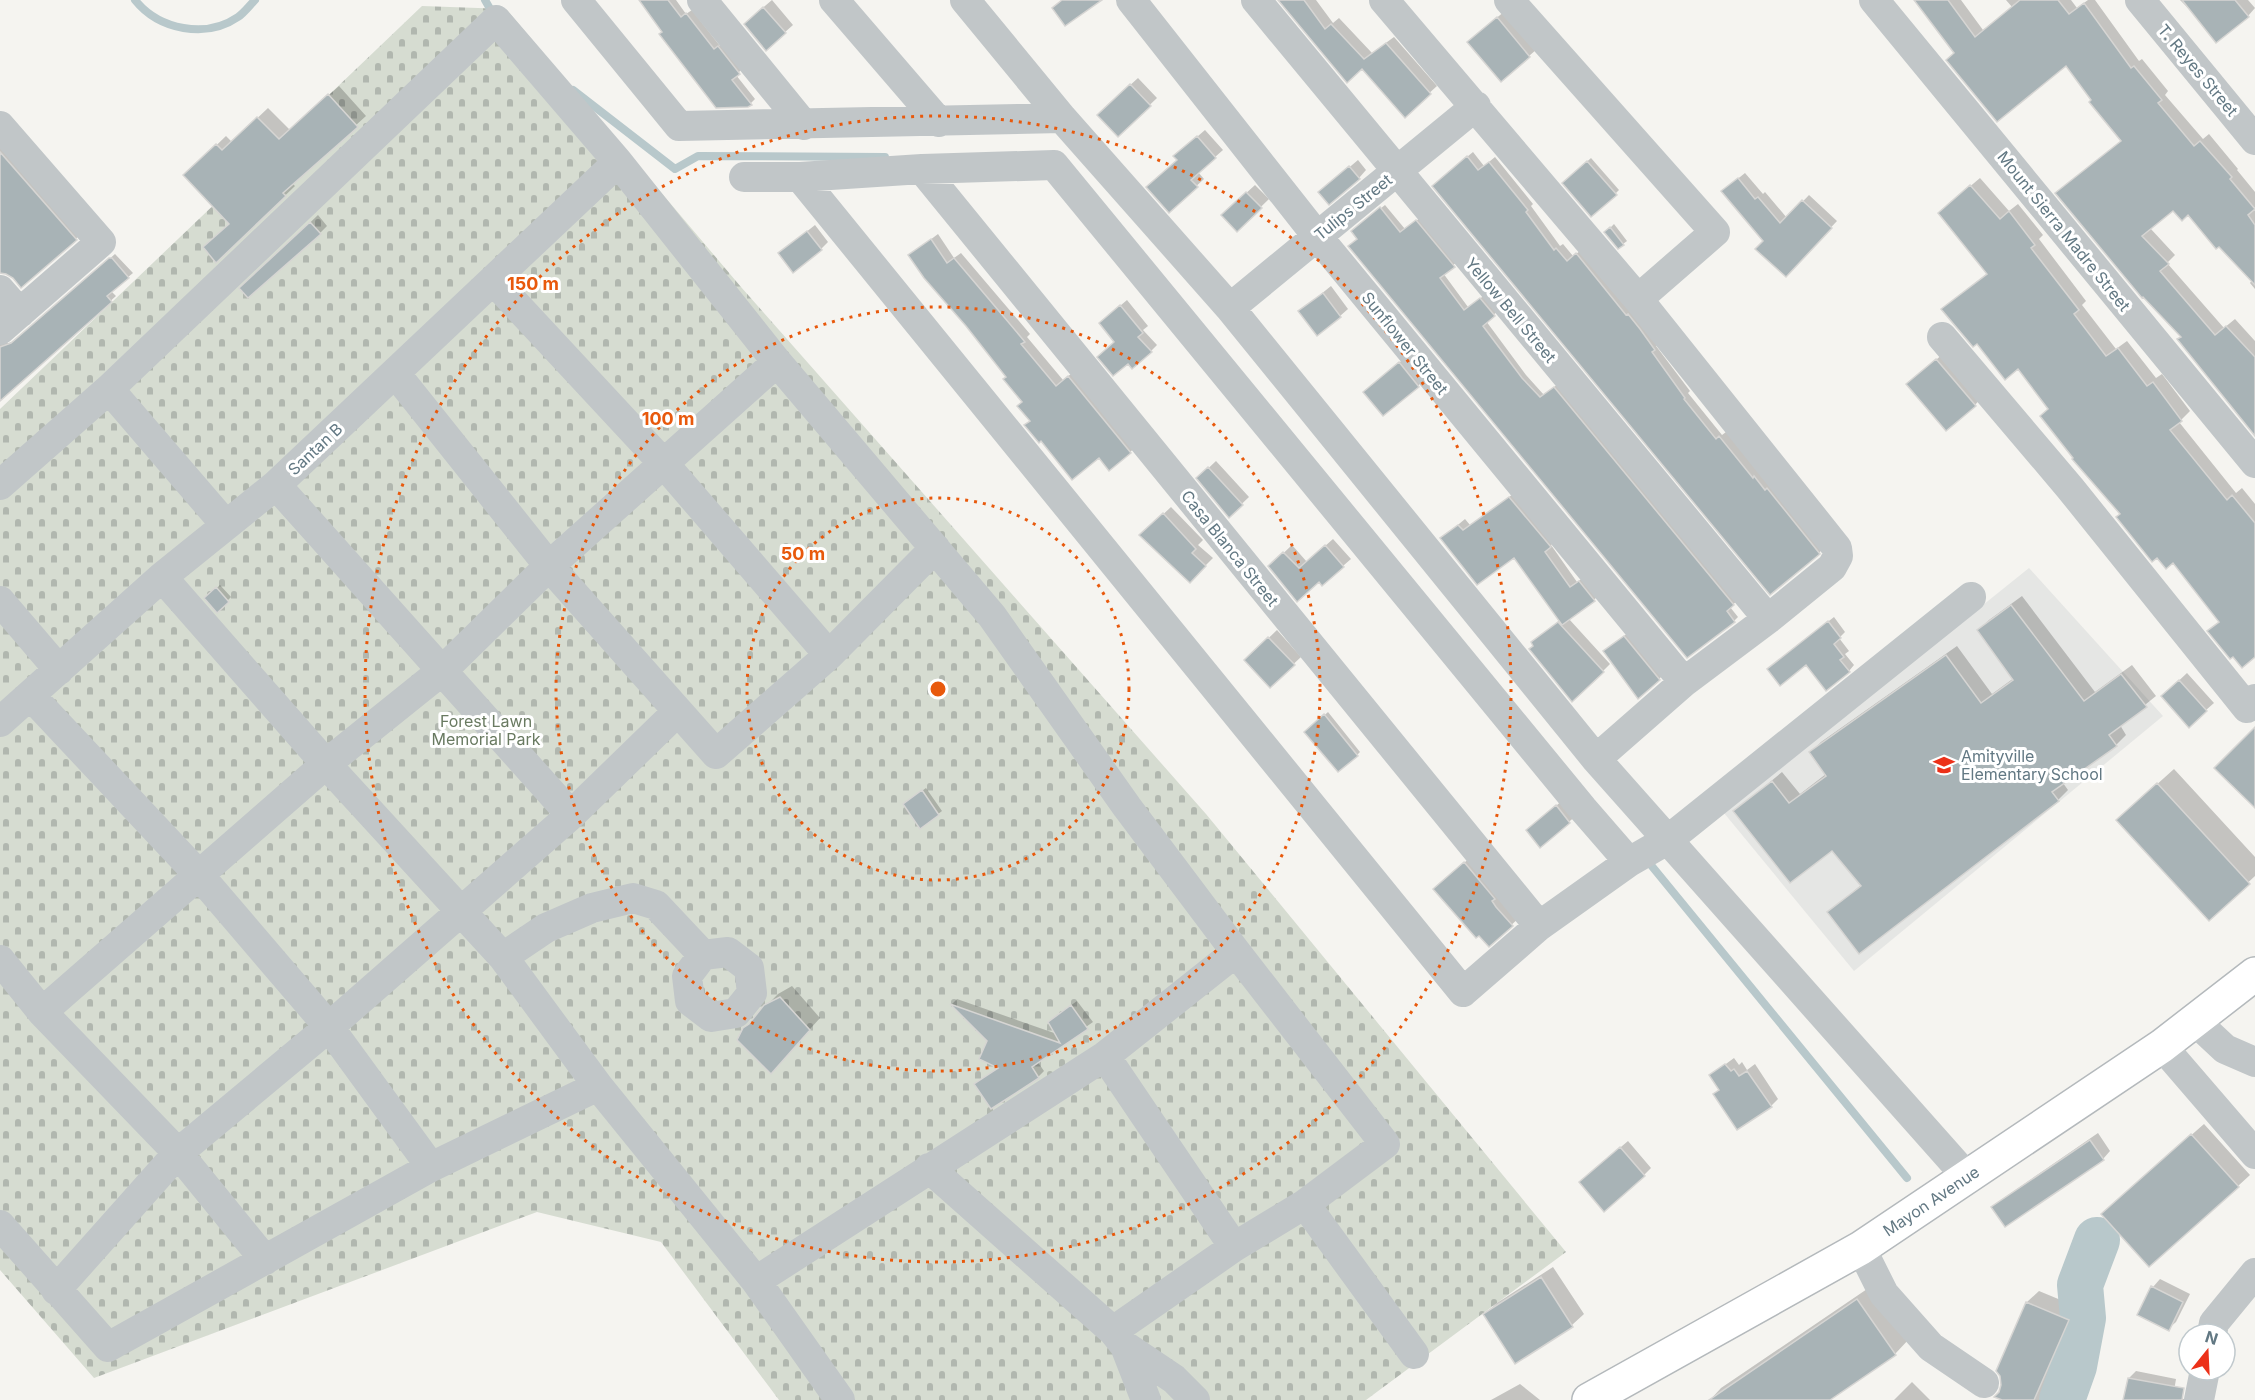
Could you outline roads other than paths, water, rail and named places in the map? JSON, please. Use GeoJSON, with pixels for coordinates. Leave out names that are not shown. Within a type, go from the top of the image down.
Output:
{"type":"FeatureCollection","features":[{"type":"Feature","properties":{"kind":"main road","name":"Mayon Avenue"},"geometry":{"type":"LineString","coordinates":[[1589,1400],[1861,1248],[2162,1046],[2255,974]]}},
{"type":"Feature","properties":{"kind":"street"},"geometry":{"type":"LineString","coordinates":[[576,0],[679,126],[1062,118]]}},
{"type":"Feature","properties":{"kind":"street"},"geometry":{"type":"LineString","coordinates":[[702,0],[804,124]]}},
{"type":"Feature","properties":{"kind":"street"},"geometry":{"type":"LineString","coordinates":[[834,0],[939,122]]}},
{"type":"Feature","properties":{"kind":"street"},"geometry":{"type":"LineString","coordinates":[[965,0],[1062,118],[1230,308],[1596,759],[1968,1178]]}},
{"type":"Feature","properties":{"kind":"street","name":"Sunflower Street"},"geometry":{"type":"LineString","coordinates":[[1131,0],[1317,236],[1684,682]]}},
{"type":"Feature","properties":{"kind":"street","name":"Yellow Bell Street"},"geometry":{"type":"LineString","coordinates":[[1256,0],[1768,619]]}},
{"type":"Feature","properties":{"kind":"street"},"geometry":{"type":"LineString","coordinates":[[1384,0],[1638,299],[1838,548],[1838,556],[1832,567],[1684,682],[1596,759]]}},
{"type":"Feature","properties":{"kind":"street"},"geometry":{"type":"LineString","coordinates":[[1509,0],[1715,232],[1638,299]]}},
{"type":"Feature","properties":{"kind":"street","name":"Mount Sierra Madre Street"},"geometry":{"type":"LineString","coordinates":[[1874,0],[2255,463]]}},
{"type":"Feature","properties":{"kind":"street","name":"T. Reyes Street"},"geometry":{"type":"LineString","coordinates":[[2140,0],[2251,121]]}},
{"type":"Feature","properties":{"kind":"street"},"geometry":{"type":"LineString","coordinates":[[0,485],[109,389],[496,20],[618,162],[777,362],[992,616],[1127,807],[1385,1144],[1305,1204],[1234,1247],[1119,1338]]}},
{"type":"Feature","properties":{"kind":"street","name":"Tulips Street"},"geometry":{"type":"LineString","coordinates":[[1230,308],[1476,106]]}},
{"type":"Feature","properties":{"kind":"street"},"geometry":{"type":"LineString","coordinates":[[0,126],[100,243],[10,322],[0,290]]}},
{"type":"Feature","properties":{"kind":"street","name":"Santan B"},"geometry":{"type":"LineString","coordinates":[[0,722],[162,577],[276,485],[618,162]]}},
{"type":"Feature","properties":{"kind":"street"},"geometry":{"type":"LineString","coordinates":[[744,177],[800,177],[922,169],[1054,165],[1629,862]]}},
{"type":"Feature","properties":{"kind":"street","name":"Casa Blanca Street"},"geometry":{"type":"LineString","coordinates":[[922,169],[1539,926]]}},
{"type":"Feature","properties":{"kind":"street"},"geometry":{"type":"LineString","coordinates":[[800,177],[1463,992],[1539,926],[1629,862],[1669,839],[1971,597]]}},
{"type":"Feature","properties":{"kind":"street"},"geometry":{"type":"LineString","coordinates":[[492,280],[665,465],[829,654]]}},
{"type":"Feature","properties":{"kind":"street"},"geometry":{"type":"LineString","coordinates":[[1942,337],[2070,488],[2247,708],[2255,699]]}},
{"type":"Feature","properties":{"kind":"street"},"geometry":{"type":"LineString","coordinates":[[42,1012],[326,764],[443,670],[549,566],[665,465],[777,362]]}},
{"type":"Feature","properties":{"kind":"street"},"geometry":{"type":"LineString","coordinates":[[395,373],[549,566],[716,754],[829,654],[935,548]]}},
{"type":"Feature","properties":{"kind":"street"},"geometry":{"type":"LineString","coordinates":[[109,389],[225,524]]}},
{"type":"Feature","properties":{"kind":"street"},"geometry":{"type":"LineString","coordinates":[[276,485],[571,815]]}},
{"type":"Feature","properties":{"kind":"street"},"geometry":{"type":"LineString","coordinates":[[162,577],[326,764],[503,957],[598,1086],[756,1281],[840,1400]]}},
{"type":"Feature","properties":{"kind":"street"},"geometry":{"type":"LineString","coordinates":[[0,601],[59,669]]}},
{"type":"Feature","properties":{"kind":"street"},"geometry":{"type":"LineString","coordinates":[[30,695],[198,875],[329,1027],[431,1167]]}},
{"type":"Feature","properties":{"kind":"street"},"geometry":{"type":"LineString","coordinates":[[56,1290],[178,1153],[329,1027],[571,815],[677,712]]}},
{"type":"Feature","properties":{"kind":"street"},"geometry":{"type":"LineString","coordinates":[[503,957],[546,927],[592,908],[633,898],[656,905],[702,955]]}},
{"type":"Feature","properties":{"kind":"street"},"geometry":{"type":"LineString","coordinates":[[756,1281],[1105,1056],[1236,952]]}},
{"type":"Feature","properties":{"kind":"street"},"geometry":{"type":"LineString","coordinates":[[0,960],[42,1012],[178,1153],[265,1260]]}},
{"type":"Feature","properties":{"kind":"street"},"geometry":{"type":"LineString","coordinates":[[2195,1021],[2225,1049],[2255,1062]]}},
{"type":"Feature","properties":{"kind":"street"},"geometry":{"type":"LineString","coordinates":[[2162,1046],[2255,1154]]}},
{"type":"Feature","properties":{"kind":"street"},"geometry":{"type":"LineString","coordinates":[[1105,1056],[1234,1247]]}},
{"type":"Feature","properties":{"kind":"street"},"geometry":{"type":"LineString","coordinates":[[0,1225],[108,1347],[431,1167],[598,1086]]}},
{"type":"Feature","properties":{"kind":"street"},"geometry":{"type":"LineString","coordinates":[[929,1168],[1119,1338],[1174,1380],[1195,1400]]}},
{"type":"Feature","properties":{"kind":"street"},"geometry":{"type":"LineString","coordinates":[[1305,1204],[1414,1354]]}},
{"type":"Feature","properties":{"kind":"street"},"geometry":{"type":"LineString","coordinates":[[1861,1248],[1884,1293],[1931,1347],[1984,1383]]}},
{"type":"Feature","properties":{"kind":"street"},"geometry":{"type":"LineString","coordinates":[[2215,1322],[2255,1273]]}},
{"type":"Feature","properties":{"kind":"street"},"geometry":{"type":"LineString","coordinates":[[1119,1338],[1148,1400],[1174,1380]]}},
{"type":"Feature","properties":{"kind":"street"},"geometry":{"type":"LineString","coordinates":[[2199,1400],[2203,1382]]}},
{"type":"Feature","properties":{"kind":"waterway"},"geometry":{"type":"LineString","coordinates":[[135,0],[145,10],[170,24],[198,29],[225,24],[240,15],[255,0]]}},
{"type":"Feature","properties":{"kind":"waterway"},"geometry":{"type":"LineString","coordinates":[[485,0],[493,14]]}},
{"type":"Feature","properties":{"kind":"waterway"},"geometry":{"type":"LineString","coordinates":[[573,90],[675,169],[698,156],[885,157]]}},
{"type":"Feature","properties":{"kind":"waterway"},"geometry":{"type":"LineString","coordinates":[[1646,859],[1907,1178]]}},
{"type":"Feature","properties":{"kind":"waterway"},"geometry":{"type":"LineString","coordinates":[[2062,1400],[2074,1366],[2083,1318],[2080,1285],[2097,1240]]}},
{"type":"Feature","properties":{"kind":"place","name":"Amityville Elementary School"},"geometry":{"type":"Point","coordinates":[1944,765]}},
{"type":"Feature","properties":{"kind":"park label","name":"Forest Lawn Memorial Park"},"geometry":{"type":"Point","coordinates":[486,730]}}]}
